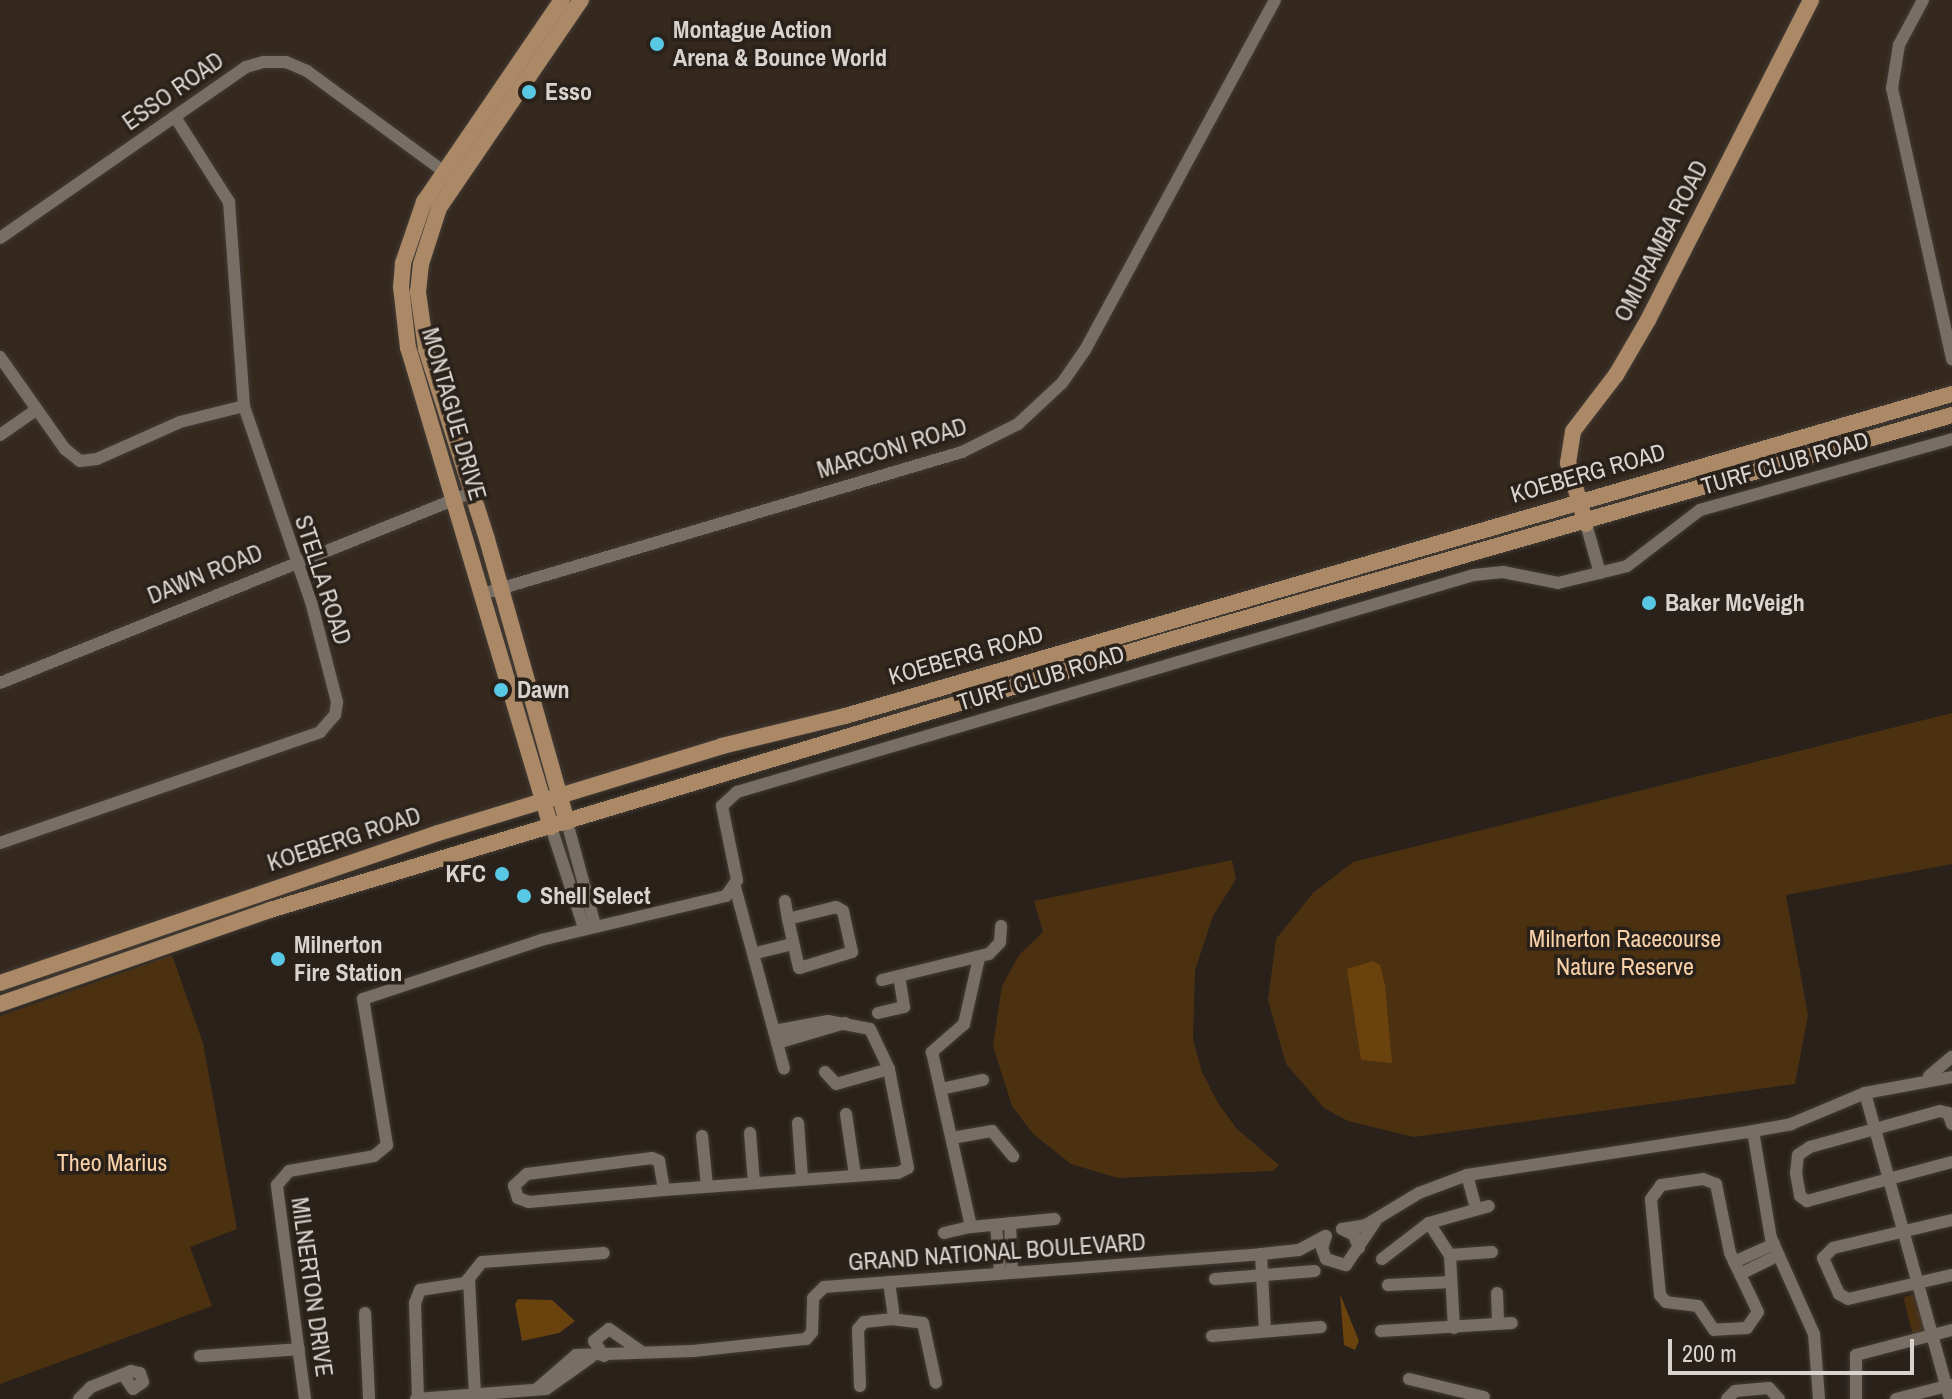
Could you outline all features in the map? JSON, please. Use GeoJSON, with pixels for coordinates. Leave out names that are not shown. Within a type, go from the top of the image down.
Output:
{"type":"FeatureCollection","features":[{"type":"Feature","properties":{"kind":"main road","name":"MONTAGUE DRIVE"},"geometry":{"type":"LineString","coordinates":[[559,824],[561,796],[502,588],[426,349],[418,301],[427,239],[450,176],[562,0]]}},
{"type":"Feature","properties":{"kind":"main road","name":"MONTAGUE DRIVE"},"geometry":{"type":"LineString","coordinates":[[559,824],[543,801],[401,310],[403,263],[413,226],[581,0]]}},
{"type":"Feature","properties":{"kind":"main road","name":"OMURAMBA ROAD"},"geometry":{"type":"LineString","coordinates":[[1586,524],[1567,457],[1575,427],[1616,375],[1648,320],[1811,0]]}},
{"type":"Feature","properties":{"kind":"main road","name":"KOEBERG ROAD"},"geometry":{"type":"LineString","coordinates":[[0,983],[216,906],[543,801],[1952,394]]}},
{"type":"Feature","properties":{"kind":"main road","name":"KOEBERG ROAD"},"geometry":{"type":"LineString","coordinates":[[0,1004],[270,910],[1173,639],[1586,524],[1952,415]]}},
{"type":"Feature","properties":{"kind":"street","name":"MARCONI ROAD"},"geometry":{"type":"LineString","coordinates":[[482,594],[962,452],[1018,424],[1062,383],[1085,350],[1275,0]]}},
{"type":"Feature","properties":{"kind":"street"},"geometry":{"type":"LineString","coordinates":[[1923,0],[1899,45],[1892,88],[1952,359]]}},
{"type":"Feature","properties":{"kind":"street","name":"ESSO ROAD"},"geometry":{"type":"LineString","coordinates":[[0,238],[246,67],[286,62],[307,71],[450,176]]}},
{"type":"Feature","properties":{"kind":"street","name":"STELLA ROAD"},"geometry":{"type":"LineString","coordinates":[[0,843],[328,727],[337,702],[296,561],[244,406],[231,212],[215,176],[175,117]]}},
{"type":"Feature","properties":{"kind":"street"},"geometry":{"type":"LineString","coordinates":[[0,357],[72,457],[88,462],[180,422],[244,406]]}},
{"type":"Feature","properties":{"kind":"street"},"geometry":{"type":"LineString","coordinates":[[0,435],[36,410]]}},
{"type":"Feature","properties":{"kind":"street","name":"TURF CLUB ROAD"},"geometry":{"type":"LineString","coordinates":[[735,887],[722,806],[737,792],[1474,575],[1503,572],[1558,583],[1600,573],[1634,562],[1675,524],[1700,510],[1952,439]]}},
{"type":"Feature","properties":{"kind":"street","name":"DAWN ROAD"},"geometry":{"type":"LineString","coordinates":[[0,683],[473,492]]}},
{"type":"Feature","properties":{"kind":"street"},"geometry":{"type":"LineString","coordinates":[[1586,524],[1600,573]]}},
{"type":"Feature","properties":{"kind":"street"},"geometry":{"type":"LineString","coordinates":[[559,824],[590,927],[726,896],[735,887],[756,953],[784,1069]]}},
{"type":"Feature","properties":{"kind":"street"},"geometry":{"type":"LineString","coordinates":[[785,901],[802,983]]}},
{"type":"Feature","properties":{"kind":"street"},"geometry":{"type":"LineString","coordinates":[[788,919],[839,907],[852,945],[849,956],[799,968]]}},
{"type":"Feature","properties":{"kind":"street"},"geometry":{"type":"LineString","coordinates":[[882,980],[979,958],[1000,942],[1001,926]]}},
{"type":"Feature","properties":{"kind":"street","name":"MILNERTON DRIVE"},"geometry":{"type":"LineString","coordinates":[[305,1399],[278,1182],[289,1171],[374,1156],[387,1145],[363,999],[590,927]]}},
{"type":"Feature","properties":{"kind":"street"},"geometry":{"type":"LineString","coordinates":[[756,953],[793,944]]}},
{"type":"Feature","properties":{"kind":"street"},"geometry":{"type":"LineString","coordinates":[[971,1227],[933,1048],[964,1024],[979,958]]}},
{"type":"Feature","properties":{"kind":"street"},"geometry":{"type":"LineString","coordinates":[[878,1013],[904,1007],[899,976]]}},
{"type":"Feature","properties":{"kind":"street"},"geometry":{"type":"LineString","coordinates":[[664,1190],[659,1161],[652,1158],[527,1174],[514,1186],[518,1198],[529,1202],[802,1178],[898,1173],[908,1168],[889,1069],[870,1029],[845,1023],[776,1037]]}},
{"type":"Feature","properties":{"kind":"street"},"geometry":{"type":"LineString","coordinates":[[1926,1078],[1952,1057]]}},
{"type":"Feature","properties":{"kind":"street"},"geometry":{"type":"LineString","coordinates":[[825,1072],[836,1084],[889,1069]]}},
{"type":"Feature","properties":{"kind":"street"},"geometry":{"type":"LineString","coordinates":[[1377,1220],[1346,1265],[1329,1262],[1322,1252],[1325,1236],[1377,1220],[1419,1193],[1466,1176],[1791,1124],[1865,1093],[1926,1078],[1952,1077]]}},
{"type":"Feature","properties":{"kind":"street"},"geometry":{"type":"LineString","coordinates":[[941,1089],[983,1080]]}},
{"type":"Feature","properties":{"kind":"street"},"geometry":{"type":"LineString","coordinates":[[1865,1093],[1949,1390],[1896,1399]]}},
{"type":"Feature","properties":{"kind":"street"},"geometry":{"type":"LineString","coordinates":[[1952,1124],[1948,1113],[1940,1111],[1801,1150],[1796,1173],[1800,1196],[1813,1200],[1952,1162]]}},
{"type":"Feature","properties":{"kind":"street"},"geometry":{"type":"LineString","coordinates":[[846,1114],[855,1175]]}},
{"type":"Feature","properties":{"kind":"street"},"geometry":{"type":"LineString","coordinates":[[798,1123],[802,1178]]}},
{"type":"Feature","properties":{"kind":"street"},"geometry":{"type":"LineString","coordinates":[[952,1138],[992,1131],[1013,1156]]}},
{"type":"Feature","properties":{"kind":"street"},"geometry":{"type":"LineString","coordinates":[[1753,1131],[1777,1250],[1814,1334],[1819,1399]]}},
{"type":"Feature","properties":{"kind":"street"},"geometry":{"type":"LineString","coordinates":[[750,1133],[754,1183]]}},
{"type":"Feature","properties":{"kind":"street"},"geometry":{"type":"LineString","coordinates":[[702,1136],[707,1186]]}},
{"type":"Feature","properties":{"kind":"street"},"geometry":{"type":"LineString","coordinates":[[1382,1259],[1429,1223],[1479,1209],[1466,1176]]}},
{"type":"Feature","properties":{"kind":"street"},"geometry":{"type":"LineString","coordinates":[[1714,1181],[1737,1268],[1758,1312],[1747,1328],[1714,1330],[1698,1306],[1663,1300],[1651,1199],[1656,1189],[1714,1181]]}},
{"type":"Feature","properties":{"kind":"street"},"geometry":{"type":"LineString","coordinates":[[944,1233],[971,1227],[1055,1219]]}},
{"type":"Feature","properties":{"kind":"street"},"geometry":{"type":"LineString","coordinates":[[1952,1220],[1833,1248],[1823,1258],[1843,1298],[1952,1275]]}},
{"type":"Feature","properties":{"kind":"street"},"geometry":{"type":"LineString","coordinates":[[1006,1272],[1010,1223]]}},
{"type":"Feature","properties":{"kind":"street"},"geometry":{"type":"LineString","coordinates":[[1429,1223],[1450,1255],[1454,1328]]}},
{"type":"Feature","properties":{"kind":"street"},"geometry":{"type":"LineString","coordinates":[[996,1225],[1006,1272]]}},
{"type":"Feature","properties":{"kind":"street"},"geometry":{"type":"LineString","coordinates":[[1342,1229],[1354,1235],[1359,1248]]}},
{"type":"Feature","properties":{"kind":"street","name":"GRAND NATIONAL BOULEVARD"},"geometry":{"type":"LineString","coordinates":[[599,1356],[806,1339],[812,1332],[813,1298],[824,1287],[1261,1254],[1299,1250],[1325,1236]]}},
{"type":"Feature","properties":{"kind":"street","name":"GRAND NATIONAL BOULEVARD"},"geometry":{"type":"LineString","coordinates":[[1299,1250],[1329,1262]]}},
{"type":"Feature","properties":{"kind":"street"},"geometry":{"type":"LineString","coordinates":[[1737,1268],[1777,1250]]}},
{"type":"Feature","properties":{"kind":"street"},"geometry":{"type":"LineString","coordinates":[[1450,1255],[1492,1252]]}},
{"type":"Feature","properties":{"kind":"street"},"geometry":{"type":"LineString","coordinates":[[475,1395],[469,1280],[482,1262],[604,1253]]}},
{"type":"Feature","properties":{"kind":"street"},"geometry":{"type":"LineString","coordinates":[[1261,1254],[1265,1330]]}},
{"type":"Feature","properties":{"kind":"street"},"geometry":{"type":"LineString","coordinates":[[1215,1279],[1315,1271]]}},
{"type":"Feature","properties":{"kind":"street"},"geometry":{"type":"LineString","coordinates":[[469,1280],[417,1292],[417,1399],[553,1387],[599,1356],[594,1341],[609,1329],[643,1353]]}},
{"type":"Feature","properties":{"kind":"street"},"geometry":{"type":"LineString","coordinates":[[889,1282],[893,1312]]}},
{"type":"Feature","properties":{"kind":"street"},"geometry":{"type":"LineString","coordinates":[[1388,1285],[1451,1282]]}},
{"type":"Feature","properties":{"kind":"street"},"geometry":{"type":"LineString","coordinates":[[1497,1293],[1498,1323]]}},
{"type":"Feature","properties":{"kind":"street"},"geometry":{"type":"LineString","coordinates":[[365,1313],[369,1399]]}},
{"type":"Feature","properties":{"kind":"street"},"geometry":{"type":"LineString","coordinates":[[860,1386],[858,1329],[864,1322],[891,1319],[922,1321],[936,1383]]}},
{"type":"Feature","properties":{"kind":"street"},"geometry":{"type":"LineString","coordinates":[[1381,1331],[1512,1323]]}},
{"type":"Feature","properties":{"kind":"street"},"geometry":{"type":"LineString","coordinates":[[1212,1336],[1321,1327]]}},
{"type":"Feature","properties":{"kind":"street"},"geometry":{"type":"LineString","coordinates":[[1856,1399],[1856,1355],[1952,1330]]}},
{"type":"Feature","properties":{"kind":"street"},"geometry":{"type":"LineString","coordinates":[[200,1356],[299,1349]]}},
{"type":"Feature","properties":{"kind":"street"},"geometry":{"type":"LineString","coordinates":[[79,1399],[91,1387],[125,1377]]}},
{"type":"Feature","properties":{"kind":"street"},"geometry":{"type":"LineString","coordinates":[[1409,1379],[1474,1396]]}},
{"type":"Feature","properties":{"kind":"street"},"geometry":{"type":"LineString","coordinates":[[1727,1399],[1735,1391],[1769,1388],[1779,1399]]}},
{"type":"Feature","properties":{"kind":"shaded area"},"geometry":{"type":"Polygon","coordinates":[[[0,0],[1952,0],[1952,385],[512,802],[0,979],[0,0]]]}},
{"type":"Feature","properties":{"kind":"shaded area"},"geometry":{"type":"Polygon","coordinates":[[[1373,961],[1380,965],[1385,985],[1392,1063],[1361,1060],[1347,969],[1373,961]]]}},
{"type":"Feature","properties":{"kind":"shaded area"},"geometry":{"type":"Polygon","coordinates":[[[1340,1294],[1359,1341],[1355,1350],[1344,1345],[1340,1294]]]}},
{"type":"Feature","properties":{"kind":"shaded area"},"geometry":{"type":"Polygon","coordinates":[[[518,1299],[552,1300],[575,1321],[559,1333],[522,1341],[515,1304],[518,1299]]]}},
{"type":"Feature","properties":{"kind":"green space","name":"Milnerton Racecourse Nature Reserve"},"geometry":{"type":"Polygon","coordinates":[[[1952,713],[1952,864],[1786,895],[1808,1015],[1795,1084],[1414,1137],[1348,1121],[1324,1108],[1286,1064],[1268,1000],[1276,939],[1313,893],[1353,862],[1952,713]]]}},
{"type":"Feature","properties":{"kind":"green space"},"geometry":{"type":"Polygon","coordinates":[[[1232,860],[1236,879],[1213,916],[1195,970],[1193,1039],[1202,1072],[1218,1103],[1237,1129],[1279,1165],[1273,1171],[1118,1178],[1071,1164],[1033,1134],[1012,1106],[993,1046],[1002,986],[1019,955],[1043,932],[1034,901],[1232,860]]]}},
{"type":"Feature","properties":{"kind":"green space","name":"Theo Marius"},"geometry":{"type":"Polygon","coordinates":[[[172,955],[203,1043],[237,1229],[190,1247],[212,1306],[0,1384],[0,1016],[172,955]]]}},
{"type":"Feature","properties":{"kind":"green space"},"geometry":{"type":"Polygon","coordinates":[[[1916,1294],[1926,1333],[1913,1336],[1903,1297],[1916,1294]]]}},
{"type":"Feature","properties":{"kind":"place","name":"Montague Action Arena & Bounce World"},"geometry":{"type":"Point","coordinates":[657,44]}},
{"type":"Feature","properties":{"kind":"place","name":"Esso"},"geometry":{"type":"Point","coordinates":[529,92]}},
{"type":"Feature","properties":{"kind":"place","name":"Baker McVeigh"},"geometry":{"type":"Point","coordinates":[1649,603]}},
{"type":"Feature","properties":{"kind":"place","name":"Dawn"},"geometry":{"type":"Point","coordinates":[501,690]}},
{"type":"Feature","properties":{"kind":"place","name":"KFC"},"geometry":{"type":"Point","coordinates":[502,874]}},
{"type":"Feature","properties":{"kind":"place","name":"Shell Select"},"geometry":{"type":"Point","coordinates":[524,896]}},
{"type":"Feature","properties":{"kind":"place","name":"Milnerton Fire Station"},"geometry":{"type":"Point","coordinates":[278,959]}}]}
